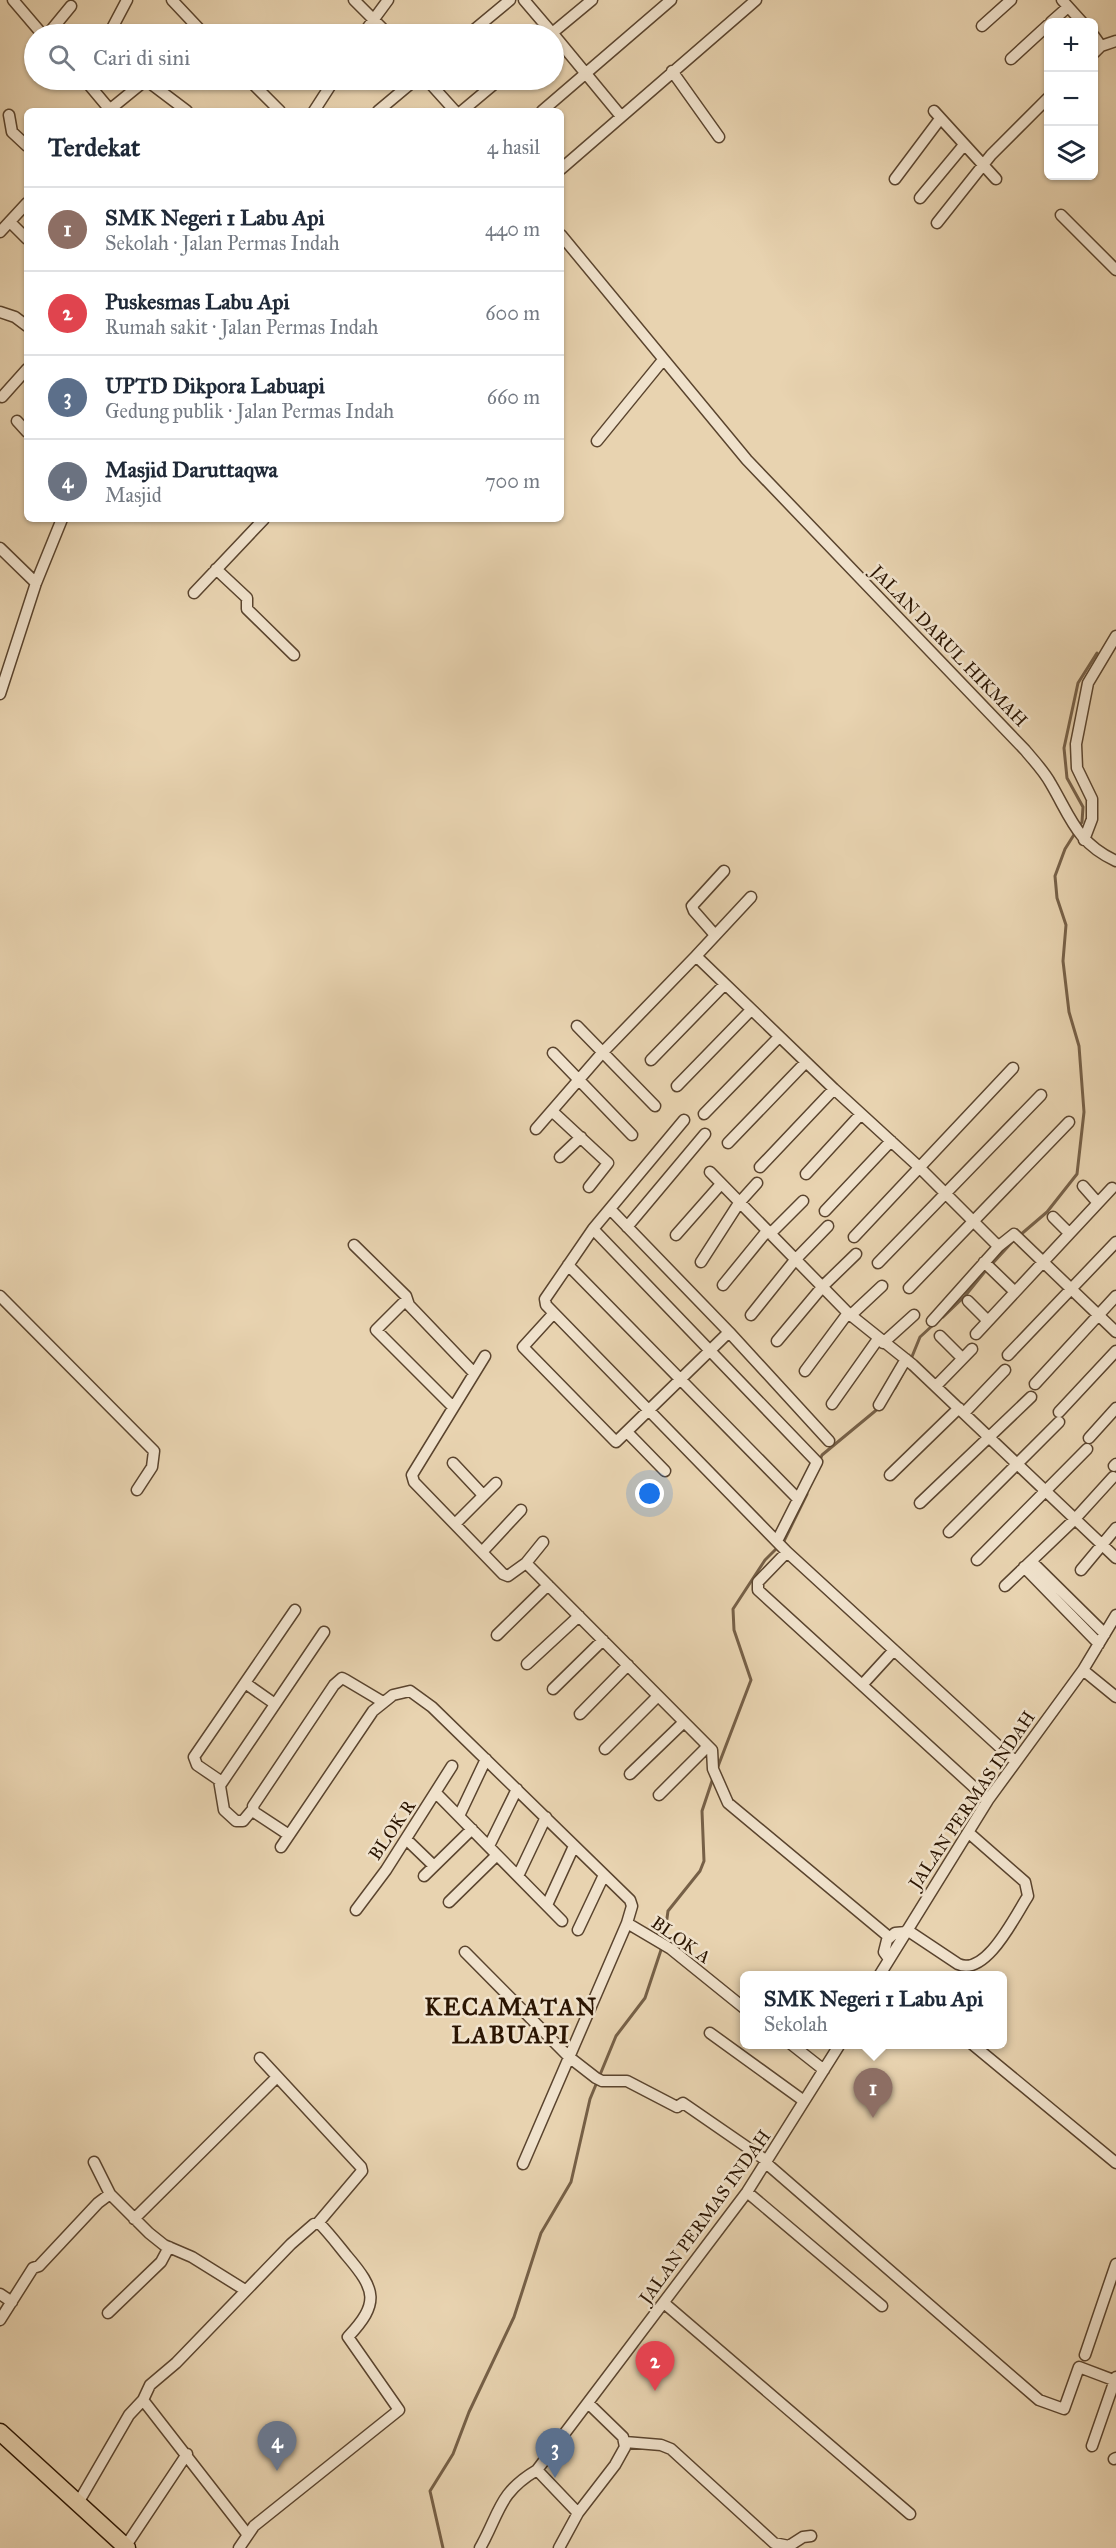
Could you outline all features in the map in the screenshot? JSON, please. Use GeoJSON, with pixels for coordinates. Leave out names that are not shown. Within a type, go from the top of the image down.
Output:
{"type":"FeatureCollection","features":[{"type":"Feature","properties":{"kind":"highway"},"geometry":{"type":"LineString","coordinates":[[0,2432],[126,2547]]}},
{"type":"Feature","properties":{"kind":"street"},"geometry":{"type":"LineString","coordinates":[[13,0],[33,24]]}},
{"type":"Feature","properties":{"kind":"street"},"geometry":{"type":"LineString","coordinates":[[114,24],[128,0]]}},
{"type":"Feature","properties":{"kind":"street"},"geometry":{"type":"LineString","coordinates":[[172,0],[195,24]]}},
{"type":"Feature","properties":{"kind":"street"},"geometry":{"type":"LineString","coordinates":[[354,0],[379,24]]}},
{"type":"Feature","properties":{"kind":"street"},"geometry":{"type":"LineString","coordinates":[[370,24],[388,0]]}},
{"type":"Feature","properties":{"kind":"street"},"geometry":{"type":"LineString","coordinates":[[482,24],[510,0]]}},
{"type":"Feature","properties":{"kind":"street"},"geometry":{"type":"LineString","coordinates":[[524,0],[544,24]]}},
{"type":"Feature","properties":{"kind":"street"},"geometry":{"type":"LineString","coordinates":[[564,24],[592,0]]}},
{"type":"Feature","properties":{"kind":"street"},"geometry":{"type":"LineString","coordinates":[[545,108],[671,0]]}},
{"type":"Feature","properties":{"kind":"street"},"geometry":{"type":"LineString","coordinates":[[564,166],[620,115],[756,0]]}},
{"type":"Feature","properties":{"kind":"street"},"geometry":{"type":"LineString","coordinates":[[982,26],[1011,0]]}},
{"type":"Feature","properties":{"kind":"street"},"geometry":{"type":"LineString","coordinates":[[1054,18],[1065,3],[1078,18]]}},
{"type":"Feature","properties":{"kind":"street"},"geometry":{"type":"LineString","coordinates":[[56,24],[71,6]]}},
{"type":"Feature","properties":{"kind":"street"},"geometry":{"type":"LineString","coordinates":[[1011,60],[1044,29]]}},
{"type":"Feature","properties":{"kind":"street"},"geometry":{"type":"LineString","coordinates":[[1098,50],[1116,41]]}},
{"type":"Feature","properties":{"kind":"street"},"geometry":{"type":"LineString","coordinates":[[564,48],[620,115]]}},
{"type":"Feature","properties":{"kind":"street"},"geometry":{"type":"LineString","coordinates":[[672,71],[719,137]]}},
{"type":"Feature","properties":{"kind":"street"},"geometry":{"type":"LineString","coordinates":[[93,90],[107,108]]}},
{"type":"Feature","properties":{"kind":"street"},"geometry":{"type":"LineString","coordinates":[[113,108],[134,90]]}},
{"type":"Feature","properties":{"kind":"street"},"geometry":{"type":"LineString","coordinates":[[159,90],[183,108]]}},
{"type":"Feature","properties":{"kind":"street"},"geometry":{"type":"LineString","coordinates":[[259,90],[277,108]]}},
{"type":"Feature","properties":{"kind":"street"},"geometry":{"type":"LineString","coordinates":[[316,108],[328,90]]}},
{"type":"Feature","properties":{"kind":"street"},"geometry":{"type":"LineString","coordinates":[[382,108],[403,90]]}},
{"type":"Feature","properties":{"kind":"street"},"geometry":{"type":"LineString","coordinates":[[436,90],[452,108]]}},
{"type":"Feature","properties":{"kind":"street"},"geometry":{"type":"LineString","coordinates":[[466,108],[487,90]]}},
{"type":"Feature","properties":{"kind":"street"},"geometry":{"type":"LineString","coordinates":[[937,223],[983,165],[1044,102]]}},
{"type":"Feature","properties":{"kind":"street"},"geometry":{"type":"LineString","coordinates":[[9,115],[12,132],[24,143]]}},
{"type":"Feature","properties":{"kind":"street"},"geometry":{"type":"LineString","coordinates":[[895,179],[937,115],[996,179]]}},
{"type":"Feature","properties":{"kind":"street"},"geometry":{"type":"LineString","coordinates":[[920,198],[964,145]]}},
{"type":"Feature","properties":{"kind":"street"},"geometry":{"type":"LineString","coordinates":[[0,232],[24,206]]}},
{"type":"Feature","properties":{"kind":"street"},"geometry":{"type":"LineString","coordinates":[[1061,215],[1116,270]]}},
{"type":"Feature","properties":{"kind":"street"},"geometry":{"type":"LineString","coordinates":[[10,222],[24,236]]}},
{"type":"Feature","properties":{"kind":"street","name":"JALAN DARUL HIKMAH"},"geometry":{"type":"LineString","coordinates":[[564,239],[747,460],[1011,734],[1051,783],[1082,838],[1116,861]]}},
{"type":"Feature","properties":{"kind":"street"},"geometry":{"type":"LineString","coordinates":[[0,312],[15,317],[24,324]]}},
{"type":"Feature","properties":{"kind":"street"},"geometry":{"type":"LineString","coordinates":[[597,441],[663,360]]}},
{"type":"Feature","properties":{"kind":"street"},"geometry":{"type":"LineString","coordinates":[[2,398],[24,372]]}},
{"type":"Feature","properties":{"kind":"street"},"geometry":{"type":"LineString","coordinates":[[17,421],[24,429]]}},
{"type":"Feature","properties":{"kind":"street"},"geometry":{"type":"LineString","coordinates":[[0,694],[36,583],[61,522]]}},
{"type":"Feature","properties":{"kind":"street"},"geometry":{"type":"LineString","coordinates":[[194,593],[261,522]]}},
{"type":"Feature","properties":{"kind":"street"},"geometry":{"type":"LineString","coordinates":[[0,548],[36,583]]}},
{"type":"Feature","properties":{"kind":"street"},"geometry":{"type":"LineString","coordinates":[[216,569],[247,598],[248,609],[294,655]]}},
{"type":"Feature","properties":{"kind":"street"},"geometry":{"type":"LineString","coordinates":[[1082,838],[1092,819],[1092,799],[1077,768],[1076,744],[1088,683],[1116,636]]}},
{"type":"Feature","properties":{"kind":"street"},"geometry":{"type":"LineString","coordinates":[[716,935],[692,906],[724,871]]}},
{"type":"Feature","properties":{"kind":"street"},"geometry":{"type":"LineString","coordinates":[[536,1129],[602,1053],[751,897]]}},
{"type":"Feature","properties":{"kind":"street"},"geometry":{"type":"LineString","coordinates":[[696,956],[999,1246]]}},
{"type":"Feature","properties":{"kind":"street"},"geometry":{"type":"LineString","coordinates":[[651,1060],[725,984]]}},
{"type":"Feature","properties":{"kind":"street"},"geometry":{"type":"LineString","coordinates":[[677,1086],[751,1010]]}},
{"type":"Feature","properties":{"kind":"street"},"geometry":{"type":"LineString","coordinates":[[577,1026],[655,1106]]}},
{"type":"Feature","properties":{"kind":"street"},"geometry":{"type":"LineString","coordinates":[[704,1114],[779,1037]]}},
{"type":"Feature","properties":{"kind":"street"},"geometry":{"type":"LineString","coordinates":[[553,1053],[632,1135]]}},
{"type":"Feature","properties":{"kind":"street"},"geometry":{"type":"LineString","coordinates":[[728,1143],[806,1062]]}},
{"type":"Feature","properties":{"kind":"street"},"geometry":{"type":"LineString","coordinates":[[854,1237],[918,1166],[1013,1068]]}},
{"type":"Feature","properties":{"kind":"street"},"geometry":{"type":"LineString","coordinates":[[760,1167],[834,1089]]}},
{"type":"Feature","properties":{"kind":"street"},"geometry":{"type":"LineString","coordinates":[[878,1263],[1041,1095]]}},
{"type":"Feature","properties":{"kind":"street"},"geometry":{"type":"LineString","coordinates":[[552,1111],[608,1163],[589,1186]]}},
{"type":"Feature","properties":{"kind":"street"},"geometry":{"type":"LineString","coordinates":[[806,1174],[861,1114]]}},
{"type":"Feature","properties":{"kind":"street"},"geometry":{"type":"LineString","coordinates":[[684,1120],[593,1229],[545,1299],[546,1305],[782,1546],[1015,1761]]}},
{"type":"Feature","properties":{"kind":"street"},"geometry":{"type":"LineString","coordinates":[[909,1288],[1069,1122]]}},
{"type":"Feature","properties":{"kind":"street"},"geometry":{"type":"LineString","coordinates":[[627,1227],[705,1134]]}},
{"type":"Feature","properties":{"kind":"street"},"geometry":{"type":"LineString","coordinates":[[560,1157],[581,1137]]}},
{"type":"Feature","properties":{"kind":"street"},"geometry":{"type":"LineString","coordinates":[[825,1211],[891,1141]]}},
{"type":"Feature","properties":{"kind":"street"},"geometry":{"type":"LineString","coordinates":[[710,1172],[849,1314],[880,1341],[910,1362],[1018,1462],[1074,1520],[1116,1558]]}},
{"type":"Feature","properties":{"kind":"street"},"geometry":{"type":"LineString","coordinates":[[701,1262],[739,1203],[757,1183]]}},
{"type":"Feature","properties":{"kind":"street"},"geometry":{"type":"LineString","coordinates":[[676,1235],[722,1184]]}},
{"type":"Feature","properties":{"kind":"street"},"geometry":{"type":"LineString","coordinates":[[1083,1186],[1098,1203]]}},
{"type":"Feature","properties":{"kind":"street"},"geometry":{"type":"LineString","coordinates":[[976,1334],[1042,1260],[1113,1188]]}},
{"type":"Feature","properties":{"kind":"street"},"geometry":{"type":"LineString","coordinates":[[723,1285],[768,1232],[803,1201]]}},
{"type":"Feature","properties":{"kind":"street"},"geometry":{"type":"LineString","coordinates":[[611,1210],[729,1332],[829,1441]]}},
{"type":"Feature","properties":{"kind":"street"},"geometry":{"type":"LineString","coordinates":[[1053,1218],[1069,1233]]}},
{"type":"Feature","properties":{"kind":"street"},"geometry":{"type":"LineString","coordinates":[[751,1315],[795,1260],[828,1226]]}},
{"type":"Feature","properties":{"kind":"street"},"geometry":{"type":"LineString","coordinates":[[593,1229],[817,1462],[798,1499],[782,1546],[758,1582],[758,1590],[988,1800]]}},
{"type":"Feature","properties":{"kind":"street"},"geometry":{"type":"LineString","coordinates":[[932,1321],[989,1266],[999,1246],[1018,1238],[1116,1332]]}},
{"type":"Feature","properties":{"kind":"street"},"geometry":{"type":"LineString","coordinates":[[1008,1355],[1116,1242]]}},
{"type":"Feature","properties":{"kind":"street"},"geometry":{"type":"LineString","coordinates":[[354,1245],[474,1373]]}},
{"type":"Feature","properties":{"kind":"street"},"geometry":{"type":"LineString","coordinates":[[777,1341],[823,1286],[855,1254]]}},
{"type":"Feature","properties":{"kind":"street"},"geometry":{"type":"LineString","coordinates":[[568,1265],[798,1499]]}},
{"type":"Feature","properties":{"kind":"street"},"geometry":{"type":"LineString","coordinates":[[989,1266],[1014,1291]]}},
{"type":"Feature","properties":{"kind":"street"},"geometry":{"type":"LineString","coordinates":[[805,1371],[849,1314],[882,1286]]}},
{"type":"Feature","properties":{"kind":"street"},"geometry":{"type":"LineString","coordinates":[[0,1296],[154,1451],[152,1467],[137,1490]]}},
{"type":"Feature","properties":{"kind":"street"},"geometry":{"type":"LineString","coordinates":[[1035,1384],[1116,1296]]}},
{"type":"Feature","properties":{"kind":"street"},"geometry":{"type":"LineString","coordinates":[[407,1299],[376,1330],[453,1407]]}},
{"type":"Feature","properties":{"kind":"street"},"geometry":{"type":"LineString","coordinates":[[968,1301],[987,1320]]}},
{"type":"Feature","properties":{"kind":"street"},"geometry":{"type":"LineString","coordinates":[[553,1314],[524,1344],[524,1348],[615,1441],[729,1332]]}},
{"type":"Feature","properties":{"kind":"street"},"geometry":{"type":"LineString","coordinates":[[832,1404],[880,1341],[914,1315]]}},
{"type":"Feature","properties":{"kind":"street"},"geometry":{"type":"LineString","coordinates":[[940,1336],[962,1358]]}},
{"type":"Feature","properties":{"kind":"street"},"geometry":{"type":"LineString","coordinates":[[936,1386],[972,1348]]}},
{"type":"Feature","properties":{"kind":"street"},"geometry":{"type":"LineString","coordinates":[[949,1532],[1018,1462],[1116,1351]]}},
{"type":"Feature","properties":{"kind":"street"},"geometry":{"type":"LineString","coordinates":[[485,1356],[412,1475],[414,1482],[503,1574],[508,1576],[526,1563],[543,1542]]}},
{"type":"Feature","properties":{"kind":"street"},"geometry":{"type":"LineString","coordinates":[[879,1405],[910,1362]]}},
{"type":"Feature","properties":{"kind":"street"},"geometry":{"type":"LineString","coordinates":[[890,1475],[1005,1370]]}},
{"type":"Feature","properties":{"kind":"street"},"geometry":{"type":"LineString","coordinates":[[920,1503],[1031,1396]]}},
{"type":"Feature","properties":{"kind":"street"},"geometry":{"type":"LineString","coordinates":[[977,1560],[1088,1444],[1116,1408]]}},
{"type":"Feature","properties":{"kind":"street"},"geometry":{"type":"LineString","coordinates":[[627,1432],[665,1471]]}},
{"type":"Feature","properties":{"kind":"street"},"geometry":{"type":"LineString","coordinates":[[453,1463],[483,1495]]}},
{"type":"Feature","properties":{"kind":"street"},"geometry":{"type":"LineString","coordinates":[[1005,1586],[1074,1520],[1113,1477]]}},
{"type":"Feature","properties":{"kind":"street"},"geometry":{"type":"LineString","coordinates":[[455,1524],[496,1483]]}},
{"type":"Feature","properties":{"kind":"street"},"geometry":{"type":"LineString","coordinates":[[482,1552],[521,1510]]}},
{"type":"Feature","properties":{"kind":"street"},"geometry":{"type":"LineString","coordinates":[[1081,1570],[1116,1528]]}},
{"type":"Feature","properties":{"kind":"street"},"geometry":{"type":"LineString","coordinates":[[526,1563],[708,1746],[714,1754],[715,1773],[728,1803],[889,1937]]}},
{"type":"Feature","properties":{"kind":"street"},"geometry":{"type":"LineString","coordinates":[[1028,1564],[1102,1639]]}},
{"type":"Feature","properties":{"kind":"street"},"geometry":{"type":"LineString","coordinates":[[497,1635],[548,1585]]}},
{"type":"Feature","properties":{"kind":"street"},"geometry":{"type":"LineString","coordinates":[[221,1784],[197,1765],[194,1757],[295,1610]]}},
{"type":"Feature","properties":{"kind":"street","name":"JALAN PERMAS INDAH"},"geometry":{"type":"LineString","coordinates":[[883,1971],[988,1800],[1083,1670],[1116,1615]]}},
{"type":"Feature","properties":{"kind":"street"},"geometry":{"type":"LineString","coordinates":[[526,1664],[579,1616]]}},
{"type":"Feature","properties":{"kind":"street"},"geometry":{"type":"LineString","coordinates":[[324,1632],[221,1784],[224,1810],[236,1821],[243,1821],[338,1680],[346,1680],[383,1702]]}},
{"type":"Feature","properties":{"kind":"street"},"geometry":{"type":"LineString","coordinates":[[553,1689],[603,1640]]}},
{"type":"Feature","properties":{"kind":"street"},"geometry":{"type":"LineString","coordinates":[[861,1685],[894,1650]]}},
{"type":"Feature","properties":{"kind":"street"},"geometry":{"type":"LineString","coordinates":[[580,1714],[628,1665]]}},
{"type":"Feature","properties":{"kind":"street"},"geometry":{"type":"LineString","coordinates":[[1083,1670],[1116,1698]]}},
{"type":"Feature","properties":{"kind":"street"},"geometry":{"type":"LineString","coordinates":[[245,1683],[275,1704]]}},
{"type":"Feature","properties":{"kind":"street"},"geometry":{"type":"LineString","coordinates":[[281,1847],[373,1711],[383,1702],[402,1692],[414,1692],[632,1902],[627,1923],[523,2164]]}},
{"type":"Feature","properties":{"kind":"street"},"geometry":{"type":"LineString","coordinates":[[605,1749],[658,1696]]}},
{"type":"Feature","properties":{"kind":"street"},"geometry":{"type":"LineString","coordinates":[[630,1774],[684,1722]]}},
{"type":"Feature","properties":{"kind":"street"},"geometry":{"type":"LineString","coordinates":[[659,1795],[708,1746]]}},
{"type":"Feature","properties":{"kind":"street"},"geometry":{"type":"LineString","coordinates":[[459,1816],[486,1759]]}},
{"type":"Feature","properties":{"kind":"street","name":"BLOK R"},"geometry":{"type":"LineString","coordinates":[[356,1910],[436,1794],[452,1766]]}},
{"type":"Feature","properties":{"kind":"street"},"geometry":{"type":"LineString","coordinates":[[489,1846],[517,1789]]}},
{"type":"Feature","properties":{"kind":"street"},"geometry":{"type":"LineString","coordinates":[[436,1794],[562,1921]]}},
{"type":"Feature","properties":{"kind":"street"},"geometry":{"type":"LineString","coordinates":[[253,1809],[289,1835]]}},
{"type":"Feature","properties":{"kind":"street"},"geometry":{"type":"LineString","coordinates":[[518,1876],[546,1817]]}},
{"type":"Feature","properties":{"kind":"street"},"geometry":{"type":"LineString","coordinates":[[424,1876],[472,1829]]}},
{"type":"Feature","properties":{"kind":"street"},"geometry":{"type":"LineString","coordinates":[[889,1959],[884,1950],[889,1937],[906,1931],[958,1964],[966,1968],[973,1967],[991,1953],[1028,1896],[1025,1882],[969,1833]]}},
{"type":"Feature","properties":{"kind":"street"},"geometry":{"type":"LineString","coordinates":[[406,1839],[434,1866]]}},
{"type":"Feature","properties":{"kind":"street"},"geometry":{"type":"LineString","coordinates":[[547,1905],[574,1846]]}},
{"type":"Feature","properties":{"kind":"street"},"geometry":{"type":"LineString","coordinates":[[449,1902],[497,1855]]}},
{"type":"Feature","properties":{"kind":"street"},"geometry":{"type":"LineString","coordinates":[[578,1930],[604,1875]]}},
{"type":"Feature","properties":{"kind":"street","name":"BLOK A"},"geometry":{"type":"LineString","coordinates":[[627,1923],[671,1949],[740,2005]]}},
{"type":"Feature","properties":{"kind":"street"},"geometry":{"type":"LineString","coordinates":[[465,1952],[569,2057],[599,2079],[627,2081],[677,2107],[683,2103],[767,2162],[1038,2400],[1064,2409],[1079,2367],[1116,2380],[1092,2446]]}},
{"type":"Feature","properties":{"kind":"street"},"geometry":{"type":"LineString","coordinates":[[710,2033],[804,2102]]}},
{"type":"Feature","properties":{"kind":"street"},"geometry":{"type":"LineString","coordinates":[[797,2049],[824,2070]]}},
{"type":"Feature","properties":{"kind":"street","name":"JALAN PERMAS INDAH"},"geometry":{"type":"LineString","coordinates":[[480,2548],[502,2501],[522,2479],[537,2470],[747,2192],[837,2049]]}},
{"type":"Feature","properties":{"kind":"street"},"geometry":{"type":"LineString","coordinates":[[978,2049],[1116,2163]]}},
{"type":"Feature","properties":{"kind":"street"},"geometry":{"type":"LineString","coordinates":[[78,2503],[129,2415],[143,2400],[150,2385],[176,2363],[244,2290],[291,2244],[318,2223],[362,2171],[260,2058]]}},
{"type":"Feature","properties":{"kind":"street"},"geometry":{"type":"LineString","coordinates":[[134,2219],[277,2077]]}},
{"type":"Feature","properties":{"kind":"street"},"geometry":{"type":"LineString","coordinates":[[94,2162],[110,2194],[134,2219],[170,2247],[205,2264],[244,2290]]}},
{"type":"Feature","properties":{"kind":"street"},"geometry":{"type":"LineString","coordinates":[[747,2192],[882,2306]]}},
{"type":"Feature","properties":{"kind":"street"},"geometry":{"type":"LineString","coordinates":[[0,2320],[33,2268],[39,2266],[91,2210],[110,2194]]}},
{"type":"Feature","properties":{"kind":"street"},"geometry":{"type":"LineString","coordinates":[[239,2548],[254,2526],[399,2410],[348,2337],[363,2321],[370,2306],[371,2295],[366,2279],[318,2223]]}},
{"type":"Feature","properties":{"kind":"street"},"geometry":{"type":"LineString","coordinates":[[108,2313],[161,2262],[170,2247]]}},
{"type":"Feature","properties":{"kind":"street"},"geometry":{"type":"LineString","coordinates":[[1084,2355],[1116,2264]]}},
{"type":"Feature","properties":{"kind":"street"},"geometry":{"type":"LineString","coordinates":[[0,2294],[12,2302]]}},
{"type":"Feature","properties":{"kind":"street"},"geometry":{"type":"LineString","coordinates":[[664,2303],[910,2514]]}},
{"type":"Feature","properties":{"kind":"street"},"geometry":{"type":"LineString","coordinates":[[143,2400],[248,2535]]}},
{"type":"Feature","properties":{"kind":"street"},"geometry":{"type":"LineString","coordinates":[[589,2404],[626,2442],[661,2445],[671,2449],[774,2543],[789,2546],[803,2537],[811,2536]]}},
{"type":"Feature","properties":{"kind":"street"},"geometry":{"type":"LineString","coordinates":[[559,2548],[579,2513],[615,2465],[626,2442]]}},
{"type":"Feature","properties":{"kind":"street"},"geometry":{"type":"LineString","coordinates":[[126,2547],[187,2454]]}},
{"type":"Feature","properties":{"kind":"street"},"geometry":{"type":"LineString","coordinates":[[537,2470],[579,2513]]}},
{"type":"Feature","properties":{"kind":"waterway"},"geometry":{"type":"LineString","coordinates":[[1019,1236],[1047,1212],[1077,1174],[1084,1112],[1079,1046],[1069,1012],[1063,961],[1066,925],[1057,898],[1055,876],[1065,849],[1082,822],[1083,807],[1067,778],[1064,748],[1078,683],[1097,653]]}},
{"type":"Feature","properties":{"kind":"waterway"},"geometry":{"type":"LineString","coordinates":[[992,1264],[1014,1240]]}},
{"type":"Feature","properties":{"kind":"waterway"},"geometry":{"type":"LineString","coordinates":[[943,1317],[965,1296],[987,1269]]}},
{"type":"Feature","properties":{"kind":"waterway"},"geometry":{"type":"LineString","coordinates":[[911,1359],[920,1337],[933,1325]]}},
{"type":"Feature","properties":{"kind":"waterway"},"geometry":{"type":"LineString","coordinates":[[895,1388],[902,1375]]}},
{"type":"Feature","properties":{"kind":"waterway"},"geometry":{"type":"LineString","coordinates":[[820,1460],[822,1455],[880,1407]]}},
{"type":"Feature","properties":{"kind":"waterway"},"geometry":{"type":"LineString","coordinates":[[717,1769],[751,1680],[734,1630],[733,1609],[765,1560],[784,1541],[807,1494]]}},
{"type":"Feature","properties":{"kind":"waterway"},"geometry":{"type":"LineString","coordinates":[[664,1940],[668,1911],[700,1871],[704,1861],[702,1811],[713,1778]]}},
{"type":"Feature","properties":{"kind":"waterway"},"geometry":{"type":"LineString","coordinates":[[443,2548],[430,2491],[453,2454],[469,2412],[514,2317],[541,2233],[571,2182],[590,2099],[616,2036],[645,1998],[662,1947]]}},
{"type":"Feature","properties":{"kind":"place","name":"SMK Negeri 1 Labu Api"},"geometry":{"type":"Point","coordinates":[873,2118]}},
{"type":"Feature","properties":{"kind":"place","name":"Puskesmas Labu Api"},"geometry":{"type":"Point","coordinates":[655,2391]}},
{"type":"Feature","properties":{"kind":"place","name":"Masjid Daruttaqwa"},"geometry":{"type":"Point","coordinates":[277,2471]}},
{"type":"Feature","properties":{"kind":"place","name":"UPTD Dikpora Labuapi"},"geometry":{"type":"Point","coordinates":[555,2478]}},
{"type":"Feature","properties":{"kind":"district","name":"KECAMATAN LABUAPI"},"geometry":{"type":"Point","coordinates":[511,2021]}}]}
